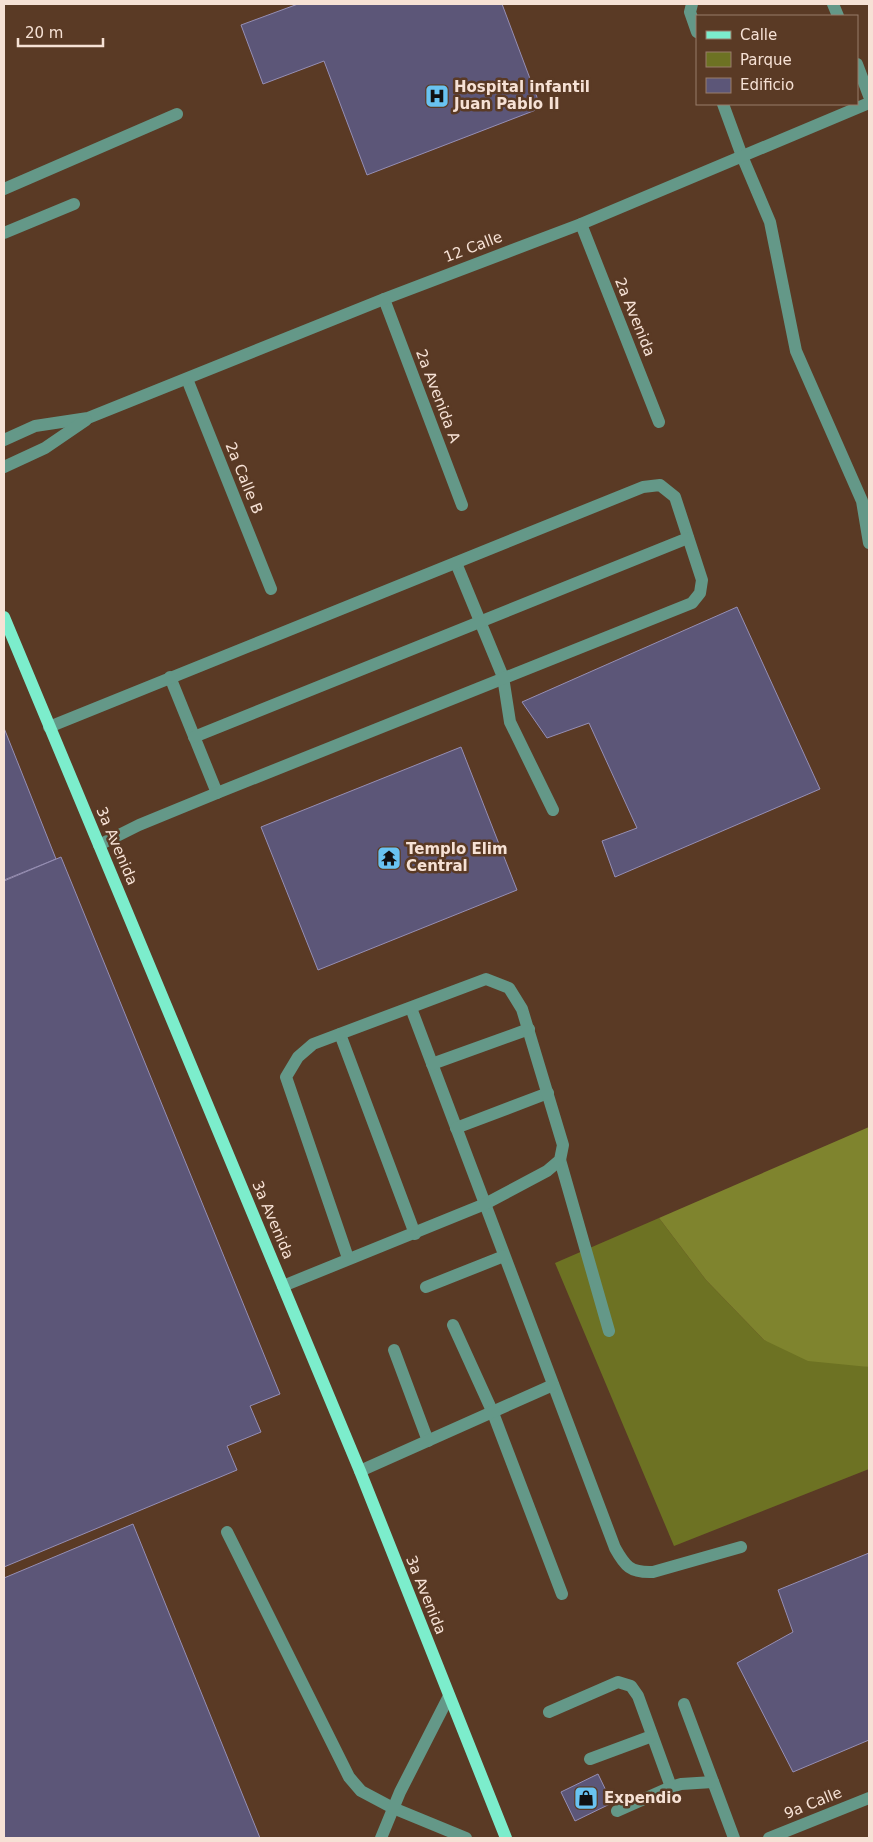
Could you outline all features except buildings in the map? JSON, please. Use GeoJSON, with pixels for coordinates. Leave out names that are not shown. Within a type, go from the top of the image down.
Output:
{"type":"FeatureCollection","features":[{"type":"Feature","properties":{"kind":"main road","name":"3a Avenida"},"geometry":{"type":"LineString","coordinates":[[4,617],[360,1471],[506,1838]]}},
{"type":"Feature","properties":{"kind":"street"},"geometry":{"type":"LineString","coordinates":[[692,4],[690,12],[696,29]]}},
{"type":"Feature","properties":{"kind":"street"},"geometry":{"type":"LineString","coordinates":[[858,67],[869,96]]}},
{"type":"Feature","properties":{"kind":"street","name":"12 Calle"},"geometry":{"type":"LineString","coordinates":[[4,440],[35,426],[88,418],[384,299],[581,224],[869,103]]}},
{"type":"Feature","properties":{"kind":"street"},"geometry":{"type":"LineString","coordinates":[[723,105],[742,156],[770,222],[796,351],[862,501],[869,542]]}},
{"type":"Feature","properties":{"kind":"street"},"geometry":{"type":"LineString","coordinates":[[4,189],[177,114]]}},
{"type":"Feature","properties":{"kind":"street"},"geometry":{"type":"LineString","coordinates":[[4,233],[74,204]]}},
{"type":"Feature","properties":{"kind":"street","name":"2a Avenida"},"geometry":{"type":"LineString","coordinates":[[581,224],[660,422]]}},
{"type":"Feature","properties":{"kind":"street","name":"2a Avenida A"},"geometry":{"type":"LineString","coordinates":[[384,299],[462,505]]}},
{"type":"Feature","properties":{"kind":"street","name":"2a Calle B"},"geometry":{"type":"LineString","coordinates":[[187,379],[271,588]]}},
{"type":"Feature","properties":{"kind":"street","name":"12 Calle"},"geometry":{"type":"LineString","coordinates":[[4,467],[45,448],[88,418]]}},
{"type":"Feature","properties":{"kind":"street"},"geometry":{"type":"LineString","coordinates":[[50,727],[643,487],[660,485],[675,497],[702,580],[700,593],[692,603],[217,793],[139,825],[99,845]]}},
{"type":"Feature","properties":{"kind":"street"},"geometry":{"type":"LineString","coordinates":[[194,737],[688,538]]}},
{"type":"Feature","properties":{"kind":"street"},"geometry":{"type":"LineString","coordinates":[[456,563],[503,677],[510,722],[553,810]]}},
{"type":"Feature","properties":{"kind":"street"},"geometry":{"type":"LineString","coordinates":[[170,678],[217,793]]}},
{"type":"Feature","properties":{"kind":"street"},"geometry":{"type":"LineString","coordinates":[[348,1258],[286,1077],[298,1057],[313,1044],[486,979],[509,988],[522,1009],[563,1145],[560,1160],[609,1331]]}},
{"type":"Feature","properties":{"kind":"street"},"geometry":{"type":"LineString","coordinates":[[411,1008],[615,1548],[624,1563],[638,1573],[653,1572],[741,1547]]}},
{"type":"Feature","properties":{"kind":"street"},"geometry":{"type":"LineString","coordinates":[[432,1064],[528,1029]]}},
{"type":"Feature","properties":{"kind":"street"},"geometry":{"type":"LineString","coordinates":[[340,1034],[415,1234]]}},
{"type":"Feature","properties":{"kind":"street"},"geometry":{"type":"LineString","coordinates":[[456,1128],[548,1093]]}},
{"type":"Feature","properties":{"kind":"street"},"geometry":{"type":"LineString","coordinates":[[283,1286],[485,1204],[547,1171],[560,1160]]}},
{"type":"Feature","properties":{"kind":"street"},"geometry":{"type":"LineString","coordinates":[[426,1287],[504,1256]]}},
{"type":"Feature","properties":{"kind":"street"},"geometry":{"type":"LineString","coordinates":[[453,1325],[493,1413],[562,1594]]}},
{"type":"Feature","properties":{"kind":"street"},"geometry":{"type":"LineString","coordinates":[[394,1350],[428,1441]]}},
{"type":"Feature","properties":{"kind":"street"},"geometry":{"type":"LineString","coordinates":[[360,1471],[553,1386]]}},
{"type":"Feature","properties":{"kind":"street"},"geometry":{"type":"LineString","coordinates":[[227,1532],[349,1777],[361,1791],[393,1808],[466,1838]]}},
{"type":"Feature","properties":{"kind":"street"},"geometry":{"type":"LineString","coordinates":[[549,1712],[618,1682],[631,1686],[638,1696],[671,1786]]}},
{"type":"Feature","properties":{"kind":"street"},"geometry":{"type":"LineString","coordinates":[[381,1838],[393,1808],[449,1696]]}},
{"type":"Feature","properties":{"kind":"street"},"geometry":{"type":"LineString","coordinates":[[684,1704],[734,1838]]}},
{"type":"Feature","properties":{"kind":"street"},"geometry":{"type":"LineString","coordinates":[[590,1759],[652,1736]]}},
{"type":"Feature","properties":{"kind":"street"},"geometry":{"type":"LineString","coordinates":[[617,1811],[671,1786],[713,1782]]}},
{"type":"Feature","properties":{"kind":"street","name":"9a Calle"},"geometry":{"type":"LineString","coordinates":[[768,1838],[869,1798]]}},
{"type":"Feature","properties":{"kind":"green space"},"geometry":{"type":"Polygon","coordinates":[[[869,1127],[869,1367],[808,1361],[764,1340],[706,1280],[659,1218],[869,1127]]]}},
{"type":"Feature","properties":{"kind":"green space"},"geometry":{"type":"Polygon","coordinates":[[[659,1218],[706,1280],[764,1340],[869,1367],[869,1469],[674,1546],[555,1263],[659,1218]]]}},
{"type":"Feature","properties":{"kind":"place","name":"Hospital infantil Juan Pablo II"},"geometry":{"type":"Point","coordinates":[437,96]}},
{"type":"Feature","properties":{"kind":"place","name":"Templo Elim Central"},"geometry":{"type":"Point","coordinates":[389,858]}},
{"type":"Feature","properties":{"kind":"place","name":"Expendio"},"geometry":{"type":"Point","coordinates":[586,1798]}}]}
